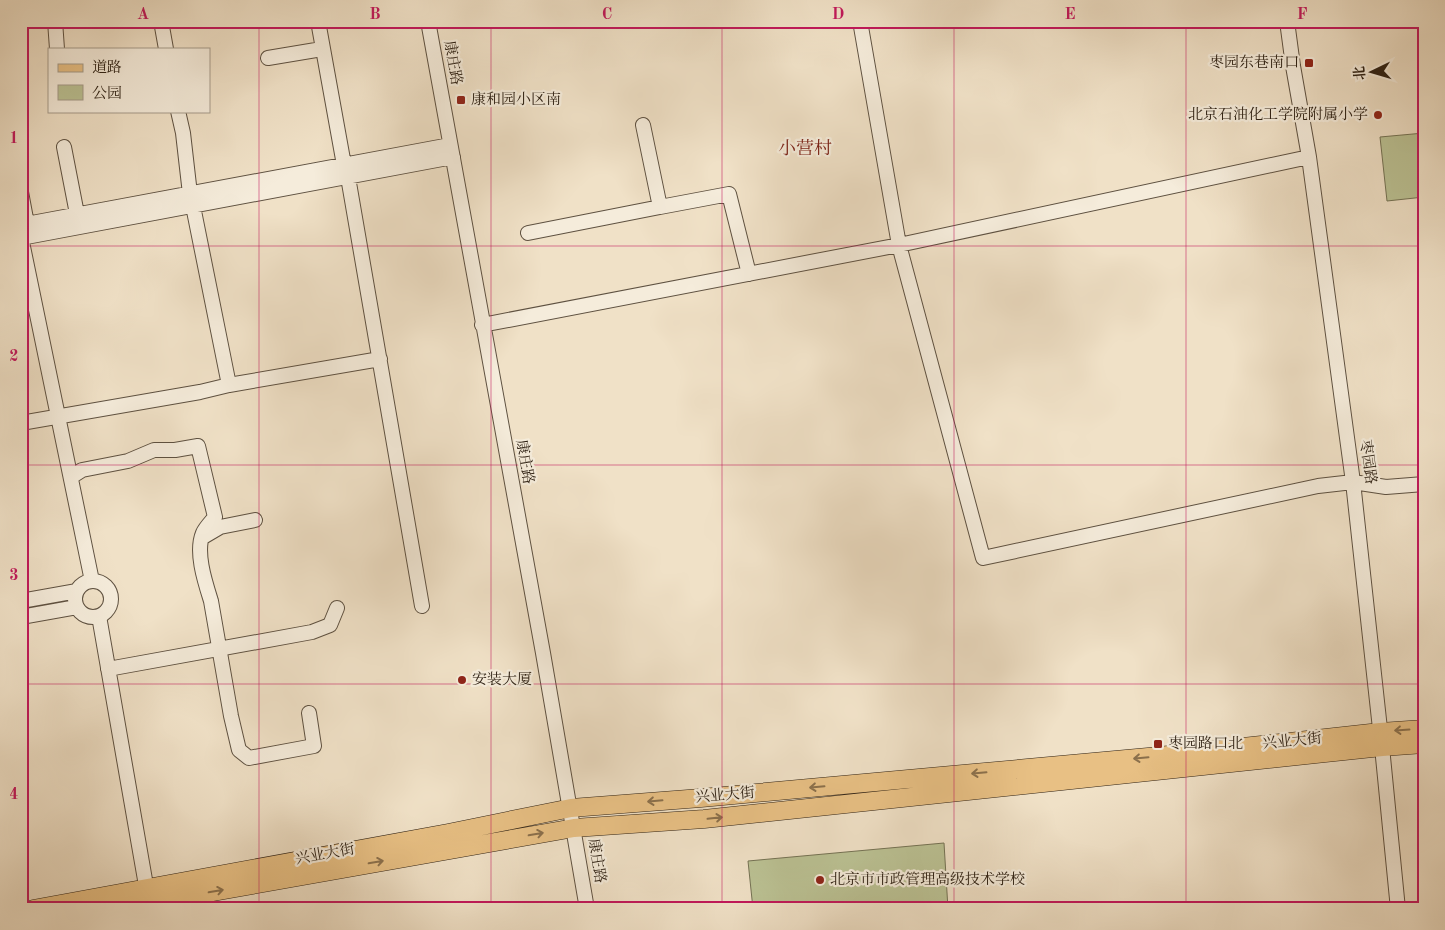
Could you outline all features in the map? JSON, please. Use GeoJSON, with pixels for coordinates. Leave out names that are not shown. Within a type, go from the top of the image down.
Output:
{"type":"FeatureCollection","features":[{"type":"Feature","properties":{"kind":"main road","name":"兴业大街"},"geometry":{"type":"LineString","coordinates":[[33,909],[147,896],[574,828],[704,819],[1381,740],[1424,729]]}},
{"type":"Feature","properties":{"kind":"main road","name":"兴业大街"},"geometry":{"type":"LineString","coordinates":[[117,909],[147,896],[571,808],[1159,756],[1381,740],[1424,744]]}},
{"type":"Feature","properties":{"kind":"street"},"geometry":{"type":"LineString","coordinates":[[55,21],[57,48]]}},
{"type":"Feature","properties":{"kind":"street"},"geometry":{"type":"LineString","coordinates":[[161,21],[166,48]]}},
{"type":"Feature","properties":{"kind":"street"},"geometry":{"type":"LineString","coordinates":[[318,21],[380,359],[422,606]]}},
{"type":"Feature","properties":{"kind":"street","name":"康庄路"},"geometry":{"type":"LineString","coordinates":[[428,21],[571,808],[587,909]]}},
{"type":"Feature","properties":{"kind":"street"},"geometry":{"type":"LineString","coordinates":[[860,21],[899,245],[983,558],[1318,486],[1354,482],[1386,487],[1424,484]]}},
{"type":"Feature","properties":{"kind":"street","name":"枣园路"},"geometry":{"type":"LineString","coordinates":[[1287,21],[1309,157],[1354,482],[1398,909]]}},
{"type":"Feature","properties":{"kind":"street"},"geometry":{"type":"LineString","coordinates":[[268,58],[322,49]]}},
{"type":"Feature","properties":{"kind":"street"},"geometry":{"type":"LineString","coordinates":[[178,112],[183,133],[190,200],[229,385]]}},
{"type":"Feature","properties":{"kind":"street"},"geometry":{"type":"LineString","coordinates":[[643,124],[660,207]]}},
{"type":"Feature","properties":{"kind":"street"},"geometry":{"type":"LineString","coordinates":[[64,147],[77,214]]}},
{"type":"Feature","properties":{"kind":"street"},"geometry":{"type":"LineString","coordinates":[[92,581],[21,238],[190,200],[451,151]]}},
{"type":"Feature","properties":{"kind":"street"},"geometry":{"type":"LineString","coordinates":[[482,325],[899,245],[1309,157]]}},
{"type":"Feature","properties":{"kind":"street"},"geometry":{"type":"LineString","coordinates":[[21,192],[24,224],[77,214],[190,200]]}},
{"type":"Feature","properties":{"kind":"street"},"geometry":{"type":"LineString","coordinates":[[528,233],[729,194],[750,274]]}},
{"type":"Feature","properties":{"kind":"street"},"geometry":{"type":"LineString","coordinates":[[21,423],[380,359]]}},
{"type":"Feature","properties":{"kind":"street"},"geometry":{"type":"LineString","coordinates":[[71,477],[82,470],[128,461],[154,450],[176,450],[198,446],[215,517],[203,532],[200,548],[239,750],[249,758],[314,746],[309,714]]}},
{"type":"Feature","properties":{"kind":"street"},"geometry":{"type":"LineString","coordinates":[[202,538],[220,527],[255,520]]}},
{"type":"Feature","properties":{"kind":"street"},"geometry":{"type":"LineString","coordinates":[[21,601],[77,590],[86,582],[92,581],[104,585],[108,589],[110,595],[109,607],[98,616],[90,617],[85,615],[77,608],[75,602],[77,590]]}},
{"type":"Feature","properties":{"kind":"street"},"geometry":{"type":"LineString","coordinates":[[21,617],[77,608]]}},
{"type":"Feature","properties":{"kind":"street"},"geometry":{"type":"LineString","coordinates":[[108,669],[312,632],[330,625],[337,608]]}},
{"type":"Feature","properties":{"kind":"street"},"geometry":{"type":"LineString","coordinates":[[98,616],[147,896]]}},
{"type":"Feature","properties":{"kind":"green space"},"geometry":{"type":"Polygon","coordinates":[[[1424,133],[1424,197],[1387,201],[1380,137],[1424,133]]]}},
{"type":"Feature","properties":{"kind":"green space"},"geometry":{"type":"Polygon","coordinates":[[[944,843],[948,909],[753,909],[748,861],[944,843]]]}},
{"type":"Feature","properties":{"kind":"place","name":"枣园东巷南口"},"geometry":{"type":"Point","coordinates":[1309,63]}},
{"type":"Feature","properties":{"kind":"place","name":"康和园小区南"},"geometry":{"type":"Point","coordinates":[461,100]}},
{"type":"Feature","properties":{"kind":"place","name":"北京石油化工学院附属小学"},"geometry":{"type":"Point","coordinates":[1378,115]}},
{"type":"Feature","properties":{"kind":"place","name":"安装大厦"},"geometry":{"type":"Point","coordinates":[462,680]}},
{"type":"Feature","properties":{"kind":"place","name":"枣园路口北"},"geometry":{"type":"Point","coordinates":[1158,744]}},
{"type":"Feature","properties":{"kind":"place","name":"北京市市政管理高级技术学校"},"geometry":{"type":"Point","coordinates":[820,880]}},
{"type":"Feature","properties":{"kind":"district","name":"小营村"},"geometry":{"type":"Point","coordinates":[805,149]}}]}
